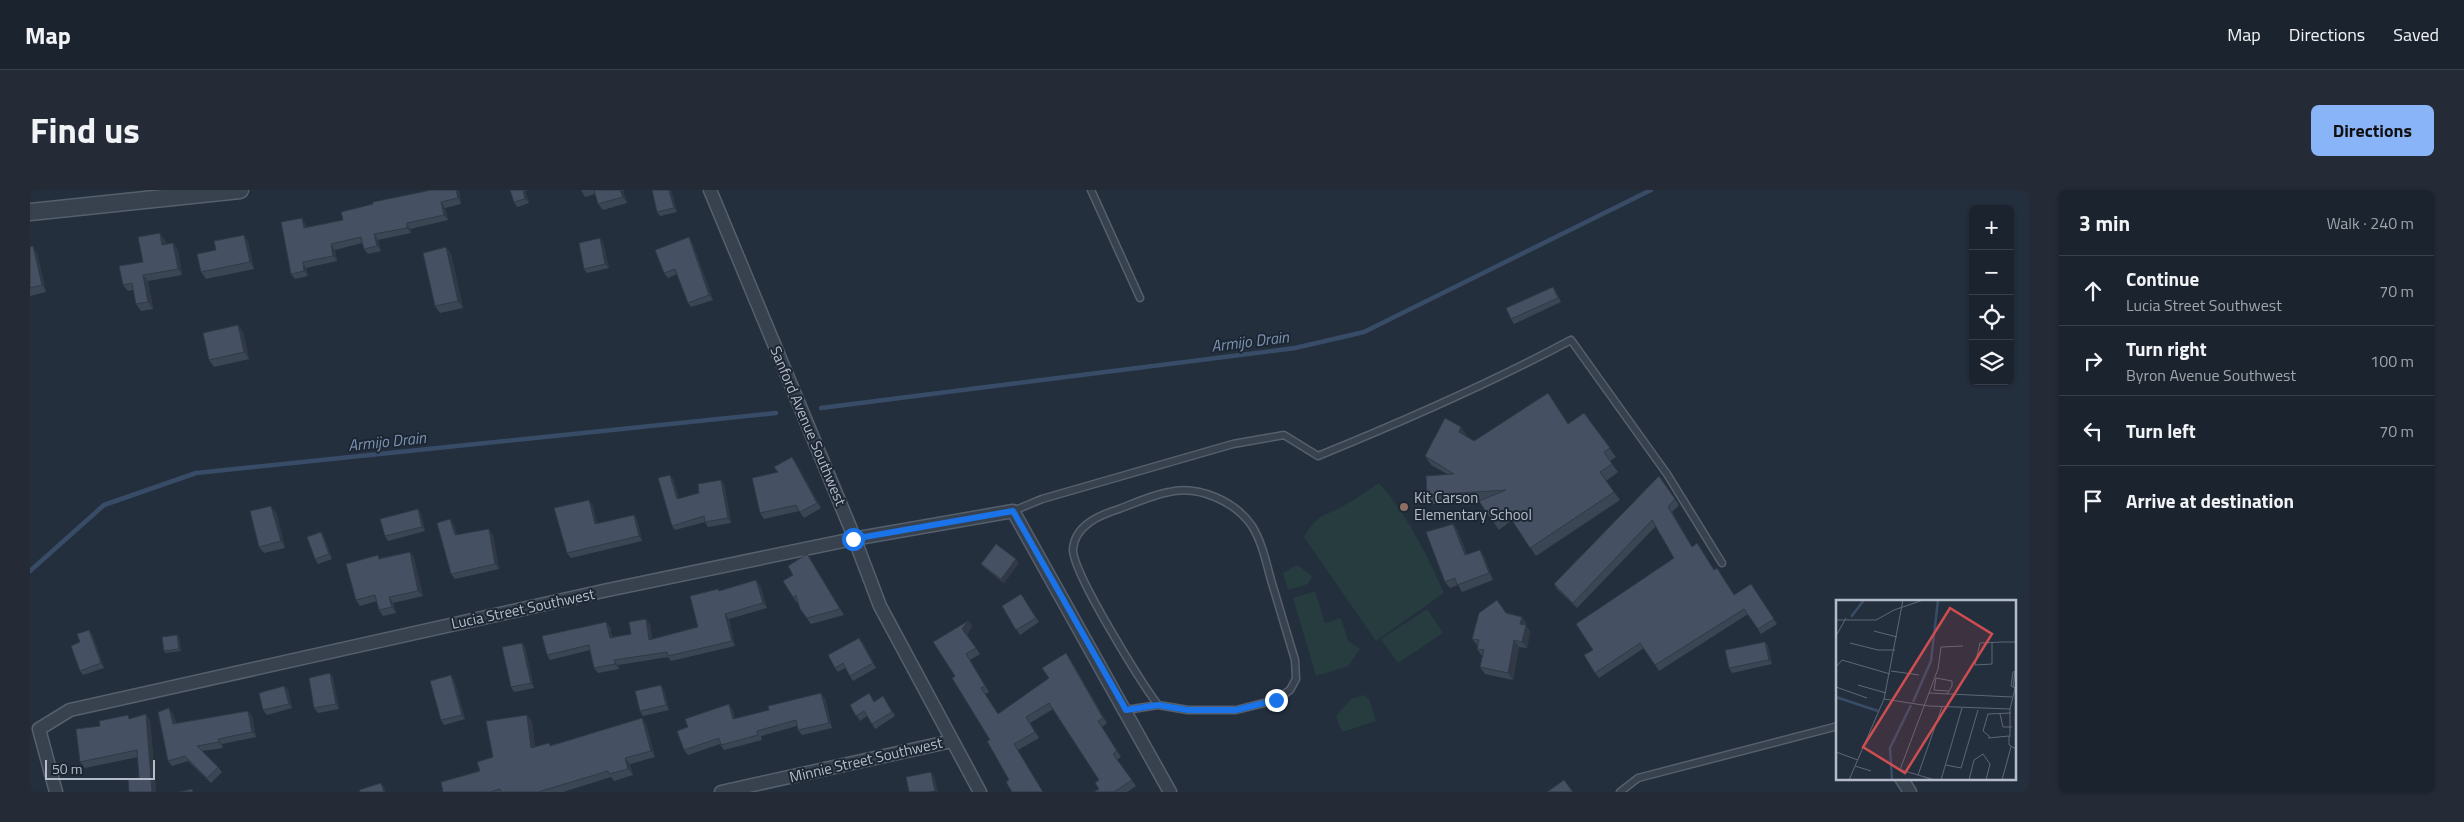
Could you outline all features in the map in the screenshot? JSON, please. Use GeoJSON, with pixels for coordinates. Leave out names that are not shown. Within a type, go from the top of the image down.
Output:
{"type":"FeatureCollection","features":[{"type":"Feature","properties":{"kind":"street"},"geometry":{"type":"LineString","coordinates":[[30,212],[240,190]]}},
{"type":"Feature","properties":{"kind":"street","name":"Sanford Avenue Southwest"},"geometry":{"type":"LineString","coordinates":[[710,190],[846,518],[880,606],[980,792]]}},
{"type":"Feature","properties":{"kind":"street"},"geometry":{"type":"LineString","coordinates":[[1013,511],[1126,710],[1170,792]]}},
{"type":"Feature","properties":{"kind":"street","name":"Lucia Street Southwest"},"geometry":{"type":"LineString","coordinates":[[56,792],[39,729],[70,710],[155,689],[853,539],[1013,511]]}},
{"type":"Feature","properties":{"kind":"street","name":"Minnie Street Southwest"},"geometry":{"type":"LineString","coordinates":[[721,792],[952,741]]}},
{"type":"Feature","properties":{"kind":"street"},"geometry":{"type":"LineString","coordinates":[[1902,780],[1910,792]]}},
{"type":"Feature","properties":{"kind":"lane"},"geometry":{"type":"LineString","coordinates":[[1091,190],[1140,298]]}},
{"type":"Feature","properties":{"kind":"lane"},"geometry":{"type":"LineString","coordinates":[[1013,511],[1042,499],[1233,444],[1284,435],[1318,456],[1418,416],[1510,373],[1571,340],[1667,474],[1722,563]]}},
{"type":"Feature","properties":{"kind":"lane"},"geometry":{"type":"LineString","coordinates":[[1126,710],[1158,705],[1188,710],[1236,710],[1276,700],[1290,690],[1296,679],[1295,660],[1262,546],[1251,525],[1236,511],[1211,494],[1188,490],[1169,492],[1102,515],[1086,525],[1077,537],[1073,550],[1078,571],[1142,684],[1158,705]]}},
{"type":"Feature","properties":{"kind":"lane"},"geometry":{"type":"LineString","coordinates":[[1620,792],[1638,778],[1836,727]]}},
{"type":"Feature","properties":{"kind":"green space"},"geometry":{"type":"Polygon","coordinates":[[[1379,483],[1407,521],[1444,593],[1376,641],[1304,537],[1320,517],[1352,501],[1379,483]]]}},
{"type":"Feature","properties":{"kind":"green space"},"geometry":{"type":"Polygon","coordinates":[[[1295,566],[1299,566],[1312,576],[1308,584],[1288,590],[1283,573],[1295,566]]]}},
{"type":"Feature","properties":{"kind":"green space"},"geometry":{"type":"Polygon","coordinates":[[[1315,591],[1325,623],[1341,618],[1348,641],[1360,649],[1348,666],[1316,676],[1293,598],[1315,591]]]}},
{"type":"Feature","properties":{"kind":"green space"},"geometry":{"type":"Polygon","coordinates":[[[1427,609],[1443,633],[1398,663],[1381,639],[1427,609]]]}},
{"type":"Feature","properties":{"kind":"green space"},"geometry":{"type":"Polygon","coordinates":[[[1363,695],[1369,699],[1376,721],[1342,732],[1336,716],[1351,699],[1363,695]]]}},
{"type":"Feature","properties":{"kind":"building"},"geometry":{"type":"Polygon","coordinates":[[[431,190],[456,190],[458,198],[441,202],[444,215],[407,223],[407,228],[374,234],[377,246],[364,249],[361,237],[331,244],[333,256],[303,262],[304,271],[291,274],[281,222],[302,218],[304,228],[343,220],[341,212],[373,204],[373,202],[431,190]]]}},
{"type":"Feature","properties":{"kind":"building"},"geometry":{"type":"Polygon","coordinates":[[[510,190],[523,190],[525,199],[514,202],[510,190]]]}},
{"type":"Feature","properties":{"kind":"building"},"geometry":{"type":"Polygon","coordinates":[[[594,190],[620,190],[623,197],[598,204],[594,190]]]}},
{"type":"Feature","properties":{"kind":"building"},"geometry":{"type":"Polygon","coordinates":[[[652,190],[669,190],[674,208],[657,212],[652,190]]]}},
{"type":"Feature","properties":{"kind":"building"},"geometry":{"type":"Polygon","coordinates":[[[160,233],[162,245],[173,243],[178,269],[143,275],[148,302],[136,304],[132,283],[123,285],[119,266],[143,262],[138,237],[160,233]]]}},
{"type":"Feature","properties":{"kind":"building"},"geometry":{"type":"Polygon","coordinates":[[[244,235],[250,262],[201,272],[197,254],[216,250],[214,241],[244,235]]]}},
{"type":"Feature","properties":{"kind":"building"},"geometry":{"type":"Polygon","coordinates":[[[689,237],[709,295],[688,303],[675,269],[664,273],[655,250],[689,237]]]}},
{"type":"Feature","properties":{"kind":"building"},"geometry":{"type":"Polygon","coordinates":[[[600,238],[605,264],[584,269],[579,243],[600,238]]]}},
{"type":"Feature","properties":{"kind":"building"},"geometry":{"type":"Polygon","coordinates":[[[33,246],[42,285],[30,288],[30,247],[33,246]]]}},
{"type":"Feature","properties":{"kind":"building"},"geometry":{"type":"Polygon","coordinates":[[[446,247],[458,301],[435,306],[423,253],[446,247]]]}},
{"type":"Feature","properties":{"kind":"building"},"geometry":{"type":"Polygon","coordinates":[[[1553,287],[1558,298],[1511,319],[1506,308],[1553,287]]]}},
{"type":"Feature","properties":{"kind":"building"},"geometry":{"type":"Polygon","coordinates":[[[238,325],[244,352],[209,360],[203,333],[238,325]]]}},
{"type":"Feature","properties":{"kind":"building"},"geometry":{"type":"Polygon","coordinates":[[[1548,393],[1568,424],[1584,413],[1610,448],[1604,452],[1612,464],[1600,472],[1614,492],[1530,548],[1506,511],[1493,522],[1479,501],[1506,490],[1427,495],[1426,476],[1454,474],[1425,456],[1445,418],[1461,427],[1459,432],[1474,441],[1548,393]]]}},
{"type":"Feature","properties":{"kind":"building"},"geometry":{"type":"Polygon","coordinates":[[[792,457],[817,503],[800,512],[796,505],[760,513],[752,478],[778,472],[774,467],[792,457]]]}},
{"type":"Feature","properties":{"kind":"building"},"geometry":{"type":"Polygon","coordinates":[[[670,475],[677,499],[699,493],[698,484],[721,480],[728,518],[705,522],[704,516],[672,526],[658,478],[670,475]]]}},
{"type":"Feature","properties":{"kind":"building"},"geometry":{"type":"Polygon","coordinates":[[[1659,476],[1675,499],[1668,507],[1692,547],[1697,543],[1714,570],[1717,568],[1734,595],[1751,584],[1774,619],[1758,629],[1744,609],[1655,665],[1640,643],[1595,673],[1584,655],[1593,650],[1576,624],[1674,558],[1652,520],[1573,603],[1554,584],[1659,476]]]}},
{"type":"Feature","properties":{"kind":"building"},"geometry":{"type":"Polygon","coordinates":[[[589,500],[595,524],[634,515],[639,536],[567,553],[554,508],[589,500]]]}},
{"type":"Feature","properties":{"kind":"building"},"geometry":{"type":"Polygon","coordinates":[[[271,506],[281,541],[259,547],[250,511],[271,506]]]}},
{"type":"Feature","properties":{"kind":"building"},"geometry":{"type":"Polygon","coordinates":[[[418,509],[422,527],[385,536],[380,519],[418,509]]]}},
{"type":"Feature","properties":{"kind":"building"},"geometry":{"type":"Polygon","coordinates":[[[450,519],[455,535],[489,529],[495,564],[451,574],[437,523],[450,519]]]}},
{"type":"Feature","properties":{"kind":"building"},"geometry":{"type":"Polygon","coordinates":[[[1453,524],[1465,555],[1480,550],[1489,573],[1457,585],[1455,578],[1445,582],[1426,532],[1453,524]]]}},
{"type":"Feature","properties":{"kind":"building"},"geometry":{"type":"Polygon","coordinates":[[[321,532],[329,554],[315,559],[307,537],[321,532]]]}},
{"type":"Feature","properties":{"kind":"building"},"geometry":{"type":"Polygon","coordinates":[[[996,544],[1016,559],[1001,579],[981,564],[996,544]]]}},
{"type":"Feature","properties":{"kind":"building"},"geometry":{"type":"Polygon","coordinates":[[[410,552],[418,591],[389,597],[392,607],[379,610],[375,595],[356,600],[346,564],[378,555],[379,559],[410,552]]]}},
{"type":"Feature","properties":{"kind":"building"},"geometry":{"type":"Polygon","coordinates":[[[807,554],[840,609],[807,618],[800,609],[796,595],[793,597],[783,581],[793,575],[788,566],[807,554]]]}},
{"type":"Feature","properties":{"kind":"building"},"geometry":{"type":"Polygon","coordinates":[[[756,580],[763,603],[725,614],[732,641],[668,656],[667,652],[614,660],[615,664],[594,668],[589,645],[547,655],[542,636],[606,622],[610,638],[631,634],[629,622],[646,619],[649,640],[698,627],[690,596],[718,589],[719,591],[756,580]]]}},
{"type":"Feature","properties":{"kind":"building"},"geometry":{"type":"Polygon","coordinates":[[[1021,594],[1036,618],[1016,630],[1002,606],[1021,594]]]}},
{"type":"Feature","properties":{"kind":"building"},"geometry":{"type":"Polygon","coordinates":[[[1497,600],[1506,613],[1522,617],[1520,624],[1526,625],[1522,642],[1514,640],[1508,673],[1480,667],[1484,650],[1477,649],[1479,640],[1472,639],[1479,613],[1497,600]]]}},
{"type":"Feature","properties":{"kind":"building"},"geometry":{"type":"Polygon","coordinates":[[[968,621],[962,629],[976,648],[966,654],[985,686],[981,688],[998,714],[1049,678],[1042,668],[1066,653],[1103,718],[1098,721],[1117,751],[1113,754],[1132,780],[1114,792],[1094,792],[1099,789],[1095,783],[1099,780],[1049,703],[1026,717],[1035,732],[1014,744],[1043,792],[1012,792],[1006,782],[1009,780],[987,741],[990,740],[952,678],[955,676],[933,642],[968,621]]]}},
{"type":"Feature","properties":{"kind":"building"},"geometry":{"type":"Polygon","coordinates":[[[89,630],[101,663],[80,671],[71,646],[80,642],[77,634],[89,630]]]}},
{"type":"Feature","properties":{"kind":"building"},"geometry":{"type":"Polygon","coordinates":[[[177,635],[179,649],[164,651],[162,637],[177,635]]]}},
{"type":"Feature","properties":{"kind":"building"},"geometry":{"type":"Polygon","coordinates":[[[859,638],[873,663],[850,676],[843,663],[835,668],[828,655],[859,638]]]}},
{"type":"Feature","properties":{"kind":"building"},"geometry":{"type":"Polygon","coordinates":[[[1765,642],[1769,660],[1729,668],[1725,650],[1765,642]]]}},
{"type":"Feature","properties":{"kind":"building"},"geometry":{"type":"Polygon","coordinates":[[[522,643],[531,683],[511,687],[502,647],[522,643]]]}},
{"type":"Feature","properties":{"kind":"building"},"geometry":{"type":"Polygon","coordinates":[[[330,673],[336,704],[314,708],[309,678],[330,673]]]}},
{"type":"Feature","properties":{"kind":"building"},"geometry":{"type":"Polygon","coordinates":[[[451,675],[462,715],[441,720],[430,681],[451,675]]]}},
{"type":"Feature","properties":{"kind":"building"},"geometry":{"type":"Polygon","coordinates":[[[661,685],[666,705],[640,711],[635,691],[661,685]]]}},
{"type":"Feature","properties":{"kind":"building"},"geometry":{"type":"Polygon","coordinates":[[[284,686],[289,704],[263,710],[259,693],[284,686]]]}},
{"type":"Feature","properties":{"kind":"building"},"geometry":{"type":"Polygon","coordinates":[[[821,693],[829,723],[798,730],[796,720],[757,731],[758,735],[721,745],[719,738],[684,750],[677,731],[688,727],[685,719],[729,704],[733,719],[769,710],[768,706],[821,693]]]}},
{"type":"Feature","properties":{"kind":"building"},"geometry":{"type":"Polygon","coordinates":[[[869,693],[874,702],[883,696],[892,712],[872,724],[864,711],[856,716],[850,705],[869,693]]]}},
{"type":"Feature","properties":{"kind":"building"},"geometry":{"type":"Polygon","coordinates":[[[169,708],[173,724],[248,711],[252,732],[218,739],[219,742],[197,746],[218,767],[207,778],[185,756],[168,761],[158,712],[169,708]]]}},
{"type":"Feature","properties":{"kind":"building"},"geometry":{"type":"Polygon","coordinates":[[[146,714],[152,792],[129,792],[128,779],[139,778],[137,750],[80,762],[76,729],[100,726],[99,721],[128,715],[129,719],[146,714]]]}},
{"type":"Feature","properties":{"kind":"building"},"geometry":{"type":"Polygon","coordinates":[[[527,715],[531,748],[549,743],[550,746],[642,718],[651,751],[625,758],[628,769],[609,774],[608,771],[538,792],[501,792],[500,789],[490,792],[443,792],[441,782],[480,771],[477,762],[493,757],[486,721],[527,715]]]}},
{"type":"Feature","properties":{"kind":"building"},"geometry":{"type":"Polygon","coordinates":[[[931,772],[935,791],[909,792],[906,777],[931,772]]]}},
{"type":"Feature","properties":{"kind":"building"},"geometry":{"type":"Polygon","coordinates":[[[1564,780],[1573,792],[1547,792],[1564,780]]]}},
{"type":"Feature","properties":{"kind":"building"},"geometry":{"type":"Polygon","coordinates":[[[381,783],[384,792],[360,792],[359,790],[381,783]]]}},
{"type":"Feature","properties":{"kind":"building"},"geometry":{"type":"Polygon","coordinates":[[[192,789],[193,792],[179,792],[192,789]]]}},
{"type":"Feature","properties":{"kind":"waterway","name":"Armijo Drain"},"geometry":{"type":"LineString","coordinates":[[821,408],[1295,348],[1364,332],[1651,190]]}},
{"type":"Feature","properties":{"kind":"waterway","name":"Armijo Drain"},"geometry":{"type":"LineString","coordinates":[[30,571],[104,505],[196,473],[776,413]]}},
{"type":"Feature","properties":{"kind":"place","name":"Kit Carson Elementary School"},"geometry":{"type":"Point","coordinates":[1404,507]}},
{"type":"Feature","properties":{"kind":"route"},"geometry":{"type":"LineString","coordinates":[[853,539],[1013,511],[1126,710],[1158,705],[1188,710],[1236,710],[1276,700]]}}]}
